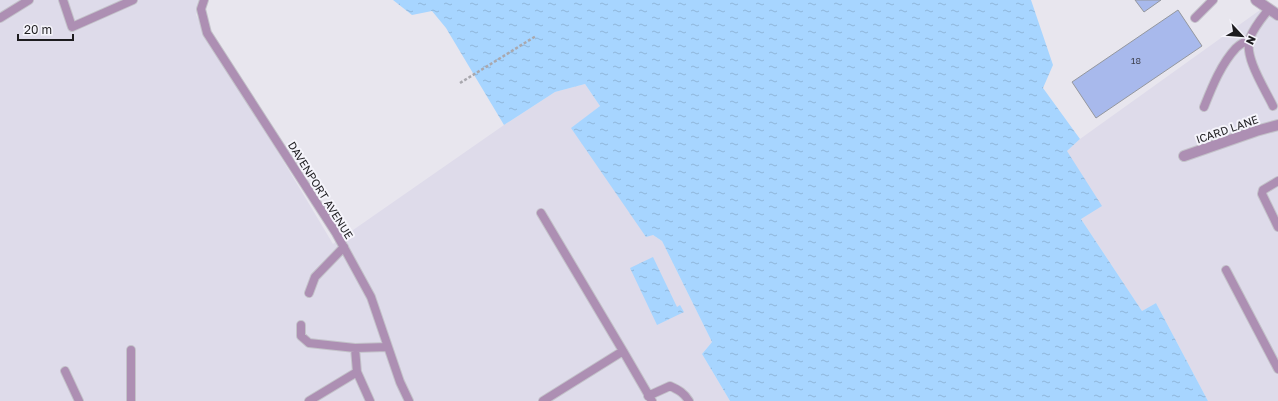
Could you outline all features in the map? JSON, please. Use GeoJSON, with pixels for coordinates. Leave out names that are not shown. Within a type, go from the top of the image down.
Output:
{"type":"FeatureCollection","features":[{"type":"Feature","properties":{"kind":"street"},"geometry":{"type":"LineString","coordinates":[[1256,0],[1278,15]]}},
{"type":"Feature","properties":{"kind":"street","name":"ICARD LANE"},"geometry":{"type":"LineString","coordinates":[[1184,156],[1278,125]]}},
{"type":"Feature","properties":{"kind":"lane"},"geometry":{"type":"LineString","coordinates":[[0,18],[29,0]]}},
{"type":"Feature","properties":{"kind":"lane"},"geometry":{"type":"LineString","coordinates":[[63,0],[72,27],[133,0]]}},
{"type":"Feature","properties":{"kind":"lane","name":"DAVENPORT AVENUE"},"geometry":{"type":"LineString","coordinates":[[204,0],[201,10],[207,33],[336,233],[371,297],[400,382],[409,401]]}},
{"type":"Feature","properties":{"kind":"lane"},"geometry":{"type":"LineString","coordinates":[[1195,18],[1213,0]]}},
{"type":"Feature","properties":{"kind":"lane"},"geometry":{"type":"LineString","coordinates":[[1269,9],[1249,39],[1248,49],[1250,58],[1273,106]]}},
{"type":"Feature","properties":{"kind":"lane"},"geometry":{"type":"LineString","coordinates":[[1204,107],[1210,91],[1224,64],[1237,47],[1249,39]]}},
{"type":"Feature","properties":{"kind":"lane"},"geometry":{"type":"LineString","coordinates":[[1278,181],[1266,186],[1262,190],[1262,194],[1278,227]]}},
{"type":"Feature","properties":{"kind":"lane"},"geometry":{"type":"LineString","coordinates":[[541,213],[650,398],[670,386],[678,389],[689,401]]}},
{"type":"Feature","properties":{"kind":"lane"},"geometry":{"type":"LineString","coordinates":[[308,293],[316,277],[344,247]]}},
{"type":"Feature","properties":{"kind":"lane"},"geometry":{"type":"LineString","coordinates":[[1226,270],[1278,369]]}},
{"type":"Feature","properties":{"kind":"lane"},"geometry":{"type":"LineString","coordinates":[[301,325],[301,336],[310,343],[355,348],[388,347]]}},
{"type":"Feature","properties":{"kind":"lane"},"geometry":{"type":"LineString","coordinates":[[355,348],[356,372],[370,401]]}},
{"type":"Feature","properties":{"kind":"lane"},"geometry":{"type":"LineString","coordinates":[[131,350],[131,401]]}},
{"type":"Feature","properties":{"kind":"lane"},"geometry":{"type":"LineString","coordinates":[[543,401],[623,351]]}},
{"type":"Feature","properties":{"kind":"lane"},"geometry":{"type":"LineString","coordinates":[[64,371],[79,401]]}},
{"type":"Feature","properties":{"kind":"lane"},"geometry":{"type":"LineString","coordinates":[[308,401],[356,372]]}},
{"type":"Feature","properties":{"kind":"path"},"geometry":{"type":"LineString","coordinates":[[460,83],[536,36]]}},
{"type":"Feature","properties":{"kind":"shaded area"},"geometry":{"type":"Polygon","coordinates":[[[0,0],[203,0],[196,15],[333,244],[504,125],[555,92],[585,84],[600,106],[572,128],[653,235],[662,241],[712,342],[702,354],[730,401],[0,401],[0,0]]]}},
{"type":"Feature","properties":{"kind":"shaded area"},"geometry":{"type":"Polygon","coordinates":[[[1260,10],[1278,20],[1278,401],[1208,401],[1156,303],[1142,311],[1081,219],[1067,151],[1080,139],[1260,10]]]}},
{"type":"Feature","properties":{"kind":"water"},"geometry":{"type":"Polygon","coordinates":[[[393,0],[1031,0],[1053,65],[1043,88],[1080,139],[1067,151],[1102,206],[1081,219],[1142,311],[1156,303],[1208,401],[730,401],[702,354],[712,342],[662,241],[653,235],[646,237],[571,128],[600,106],[585,84],[555,92],[504,125],[446,28],[432,11],[412,15],[393,0]]]}},
{"type":"Feature","properties":{"kind":"water"},"geometry":{"type":"Polygon","coordinates":[[[653,257],[677,307],[680,305],[684,312],[657,325],[630,268],[653,257]]]}},
{"type":"Feature","properties":{"kind":"building"},"geometry":{"type":"Polygon","coordinates":[[[1135,0],[1161,0],[1144,12],[1135,0]]]}},
{"type":"Feature","properties":{"kind":"building"},"geometry":{"type":"Polygon","coordinates":[[[1178,10],[1202,46],[1096,118],[1072,82],[1178,10]]]}}]}
